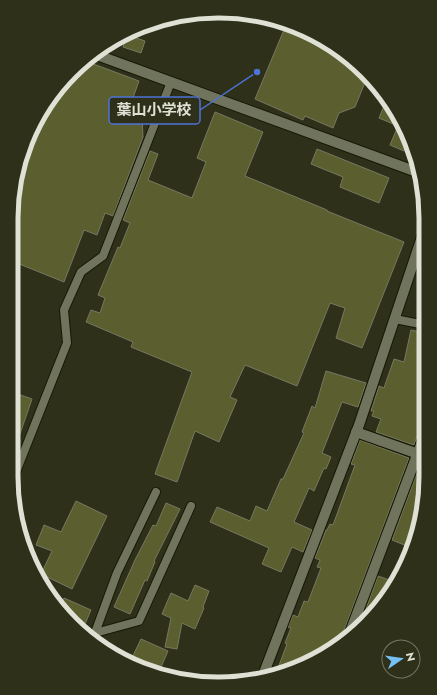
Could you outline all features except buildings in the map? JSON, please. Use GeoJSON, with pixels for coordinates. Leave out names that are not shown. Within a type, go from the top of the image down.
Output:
{"type":"FeatureCollection","features":[{"type":"Feature","properties":{"kind":"street"},"geometry":{"type":"LineString","coordinates":[[100,56],[413,170]]}},
{"type":"Feature","properties":{"kind":"street"},"geometry":{"type":"LineString","coordinates":[[265,671],[359,425],[419,246]]}},
{"type":"Feature","properties":{"kind":"street"},"geometry":{"type":"LineString","coordinates":[[356,432],[419,453]]}},
{"type":"Feature","properties":{"kind":"street"},"geometry":{"type":"LineString","coordinates":[[353,625],[412,467],[419,457]]}},
{"type":"Feature","properties":{"kind":"lane"},"geometry":{"type":"LineString","coordinates":[[18,467],[67,343],[64,310],[81,272],[103,256],[172,82]]}},
{"type":"Feature","properties":{"kind":"lane"},"geometry":{"type":"LineString","coordinates":[[395,319],[419,324]]}},
{"type":"Feature","properties":{"kind":"lane"},"geometry":{"type":"LineString","coordinates":[[95,632],[117,573],[156,492]]}},
{"type":"Feature","properties":{"kind":"lane"},"geometry":{"type":"LineString","coordinates":[[95,632],[139,621],[191,506]]}},
{"type":"Feature","properties":{"kind":"place","name":"葉山小学校"},"geometry":{"type":"Point","coordinates":[257,72]}}]}
